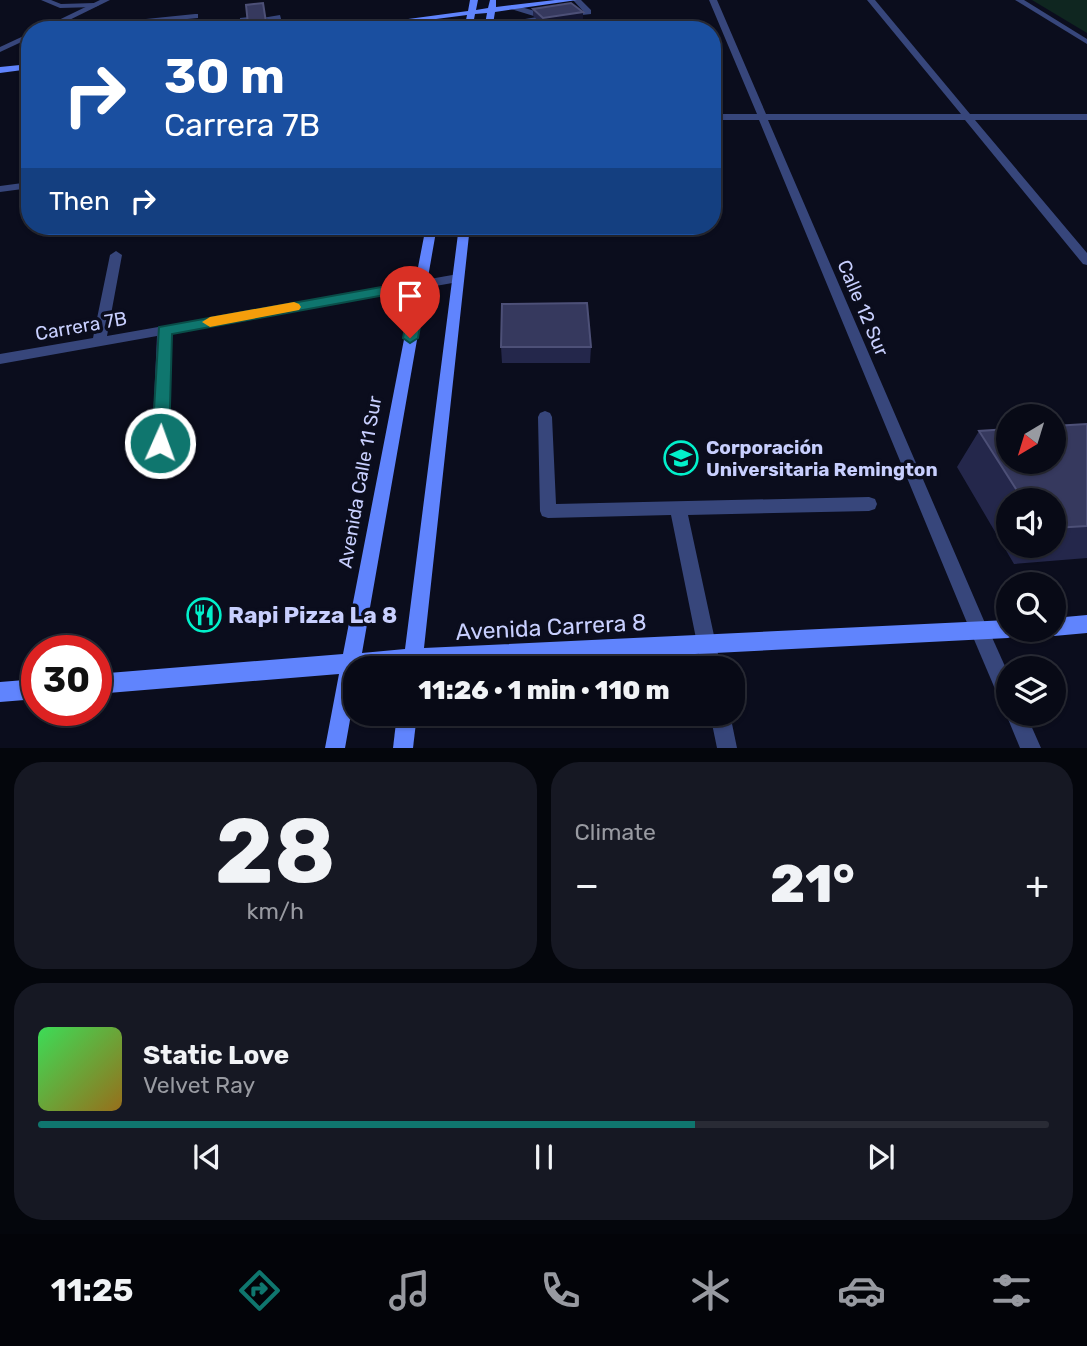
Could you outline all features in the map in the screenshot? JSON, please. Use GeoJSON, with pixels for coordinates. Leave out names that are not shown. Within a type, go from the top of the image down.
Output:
{"type":"FeatureCollection","features":[{"type":"Feature","properties":{"kind":"main road"},"geometry":{"type":"LineString","coordinates":[[470,21],[474,0]]}},
{"type":"Feature","properties":{"kind":"main road"},"geometry":{"type":"LineString","coordinates":[[489,21],[493,0]]}},
{"type":"Feature","properties":{"kind":"main road"},"geometry":{"type":"LineString","coordinates":[[401,21],[575,0]]}},
{"type":"Feature","properties":{"kind":"main road"},"geometry":{"type":"LineString","coordinates":[[0,70],[21,67]]}},
{"type":"Feature","properties":{"kind":"main road","name":"Avenida Calle 11 Sur"},"geometry":{"type":"LineString","coordinates":[[351,656],[429,235]]}},
{"type":"Feature","properties":{"kind":"main road"},"geometry":{"type":"LineString","coordinates":[[414,656],[463,235]]}},
{"type":"Feature","properties":{"kind":"main road"},"geometry":{"type":"LineString","coordinates":[[1066,625],[1087,624]]}},
{"type":"Feature","properties":{"kind":"main road","name":"Avenida Carrera 8"},"geometry":{"type":"LineString","coordinates":[[521,656],[996,629]]}},
{"type":"Feature","properties":{"kind":"main road","name":"Avenida Carrera 8"},"geometry":{"type":"LineString","coordinates":[[112,683],[343,665]]}},
{"type":"Feature","properties":{"kind":"main road"},"geometry":{"type":"LineString","coordinates":[[0,692],[21,690]]}},
{"type":"Feature","properties":{"kind":"main road","name":"Avenida Calle 11 Sur"},"geometry":{"type":"LineString","coordinates":[[335,747],[343,703]]}},
{"type":"Feature","properties":{"kind":"main road"},"geometry":{"type":"LineString","coordinates":[[403,747],[406,726]]}},
{"type":"Feature","properties":{"kind":"street"},"geometry":{"type":"LineString","coordinates":[[45,0],[60,6],[95,5]]}},
{"type":"Feature","properties":{"kind":"street"},"geometry":{"type":"LineString","coordinates":[[61,21],[106,0]]}},
{"type":"Feature","properties":{"kind":"street"},"geometry":{"type":"LineString","coordinates":[[575,0],[589,12],[576,14]]}},
{"type":"Feature","properties":{"kind":"street","name":"Calle 12 Sur"},"geometry":{"type":"LineString","coordinates":[[713,0],[996,669]]}},
{"type":"Feature","properties":{"kind":"street"},"geometry":{"type":"LineString","coordinates":[[871,0],[1087,261]]}},
{"type":"Feature","properties":{"kind":"street"},"geometry":{"type":"LineString","coordinates":[[1018,0],[1087,42]]}},
{"type":"Feature","properties":{"kind":"street"},"geometry":{"type":"LineString","coordinates":[[514,7],[538,17],[528,21]]}},
{"type":"Feature","properties":{"kind":"street"},"geometry":{"type":"LineString","coordinates":[[140,21],[195,16]]}},
{"type":"Feature","properties":{"kind":"street"},"geometry":{"type":"LineString","coordinates":[[266,18],[277,17],[278,21]]}},
{"type":"Feature","properties":{"kind":"street"},"geometry":{"type":"LineString","coordinates":[[243,21],[249,19]]}},
{"type":"Feature","properties":{"kind":"street"},"geometry":{"type":"LineString","coordinates":[[0,50],[21,40]]}},
{"type":"Feature","properties":{"kind":"street"},"geometry":{"type":"LineString","coordinates":[[721,117],[1087,117]]}},
{"type":"Feature","properties":{"kind":"street"},"geometry":{"type":"LineString","coordinates":[[0,189],[21,186]]}},
{"type":"Feature","properties":{"kind":"street"},"geometry":{"type":"LineString","coordinates":[[99,342],[116,255]]}},
{"type":"Feature","properties":{"kind":"street","name":"Carrera 7B"},"geometry":{"type":"LineString","coordinates":[[0,359],[458,278]]}},
{"type":"Feature","properties":{"kind":"street"},"geometry":{"type":"LineString","coordinates":[[160,443],[164,330]]}},
{"type":"Feature","properties":{"kind":"street"},"geometry":{"type":"LineString","coordinates":[[545,417],[548,511],[869,503]]}},
{"type":"Feature","properties":{"kind":"street"},"geometry":{"type":"LineString","coordinates":[[678,508],[708,656]]}},
{"type":"Feature","properties":{"kind":"street"},"geometry":{"type":"LineString","coordinates":[[723,726],[727,747]]}},
{"type":"Feature","properties":{"kind":"street"},"geometry":{"type":"LineString","coordinates":[[1021,726],[1031,747]]}},
{"type":"Feature","properties":{"kind":"green space"},"geometry":{"type":"Polygon","coordinates":[[[1032,0],[1087,0],[1087,33],[1032,0]]]}},
{"type":"Feature","properties":{"kind":"building"},"geometry":{"type":"Polygon","coordinates":[[[263,3],[266,21],[248,21],[246,5],[263,3]]]}},
{"type":"Feature","properties":{"kind":"building"},"geometry":{"type":"Polygon","coordinates":[[[571,3],[583,12],[543,18],[533,9],[571,3]]]}},
{"type":"Feature","properties":{"kind":"building"},"geometry":{"type":"Polygon","coordinates":[[[587,303],[591,347],[501,347],[502,304],[587,303]]]}},
{"type":"Feature","properties":{"kind":"building"},"geometry":{"type":"Polygon","coordinates":[[[1087,424],[1087,526],[1066,527],[1066,488],[1015,488],[1006,474],[1066,474],[1066,425],[1087,424]]]}},
{"type":"Feature","properties":{"kind":"building"},"geometry":{"type":"Polygon","coordinates":[[[996,430],[996,458],[979,431],[996,430]]]}},
{"type":"Feature","properties":{"kind":"slow traffic"},"geometry":{"type":"LineString","coordinates":[[210,322],[294,307]]}},
{"type":"Feature","properties":{"kind":"place","name":"Corporación Universitaria Remington"},"geometry":{"type":"Point","coordinates":[681,458]}},
{"type":"Feature","properties":{"kind":"place","name":"Rapi Pizza La 8"},"geometry":{"type":"Point","coordinates":[204,615]}},
{"type":"Feature","properties":{"kind":"route"},"geometry":{"type":"LineString","coordinates":[[160,443],[164,330],[420,285],[410,338]]}}]}
